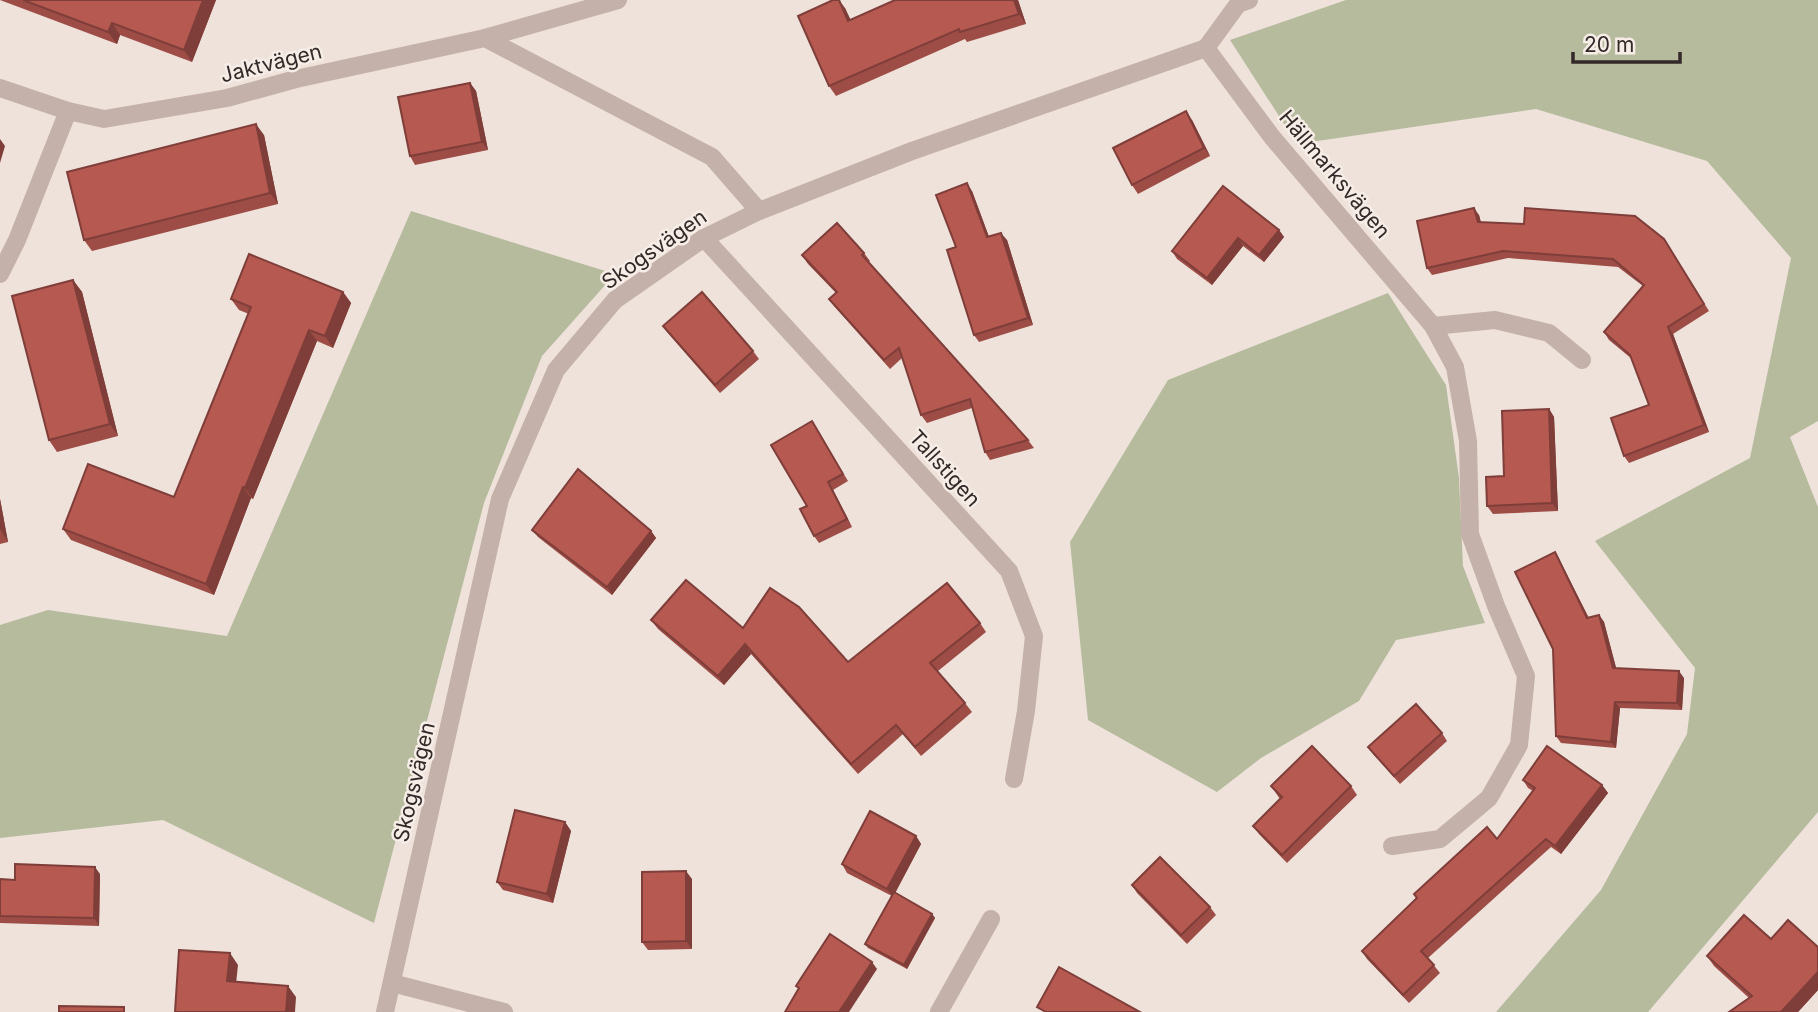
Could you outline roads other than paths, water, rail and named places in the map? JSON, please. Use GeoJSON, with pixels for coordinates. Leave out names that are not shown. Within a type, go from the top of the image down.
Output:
{"type":"FeatureCollection","features":[{"type":"Feature","properties":{"kind":"street","name":"Jaktvägen"},"geometry":{"type":"LineString","coordinates":[[0,88],[68,111],[104,119],[214,100],[485,38],[618,0]]}},
{"type":"Feature","properties":{"kind":"street"},"geometry":{"type":"LineString","coordinates":[[1206,48],[1238,4],[1249,0]]}},
{"type":"Feature","properties":{"kind":"street"},"geometry":{"type":"LineString","coordinates":[[485,38],[712,157],[759,211]]}},
{"type":"Feature","properties":{"kind":"street","name":"Skogsvägen"},"geometry":{"type":"LineString","coordinates":[[385,1012],[497,512],[505,487],[556,370],[615,300],[704,238],[759,211],[912,151],[1206,48]]}},
{"type":"Feature","properties":{"kind":"street","name":"Hällmarksvägen"},"geometry":{"type":"LineString","coordinates":[[1206,48],[1272,137],[1433,326],[1455,367],[1468,441],[1470,534],[1496,606],[1526,676],[1519,745],[1489,798],[1440,839],[1392,846]]}},
{"type":"Feature","properties":{"kind":"street"},"geometry":{"type":"LineString","coordinates":[[0,274],[17,240],[68,111]]}},
{"type":"Feature","properties":{"kind":"street","name":"Tallstigen"},"geometry":{"type":"LineString","coordinates":[[704,238],[1009,571],[1034,636],[1026,711],[1014,779]]}},
{"type":"Feature","properties":{"kind":"street"},"geometry":{"type":"LineString","coordinates":[[1433,326],[1495,320],[1549,333],[1582,360]]}},
{"type":"Feature","properties":{"kind":"street"},"geometry":{"type":"LineString","coordinates":[[939,1012],[991,919]]}},
{"type":"Feature","properties":{"kind":"street"},"geometry":{"type":"LineString","coordinates":[[392,983],[504,1012]]}}]}
